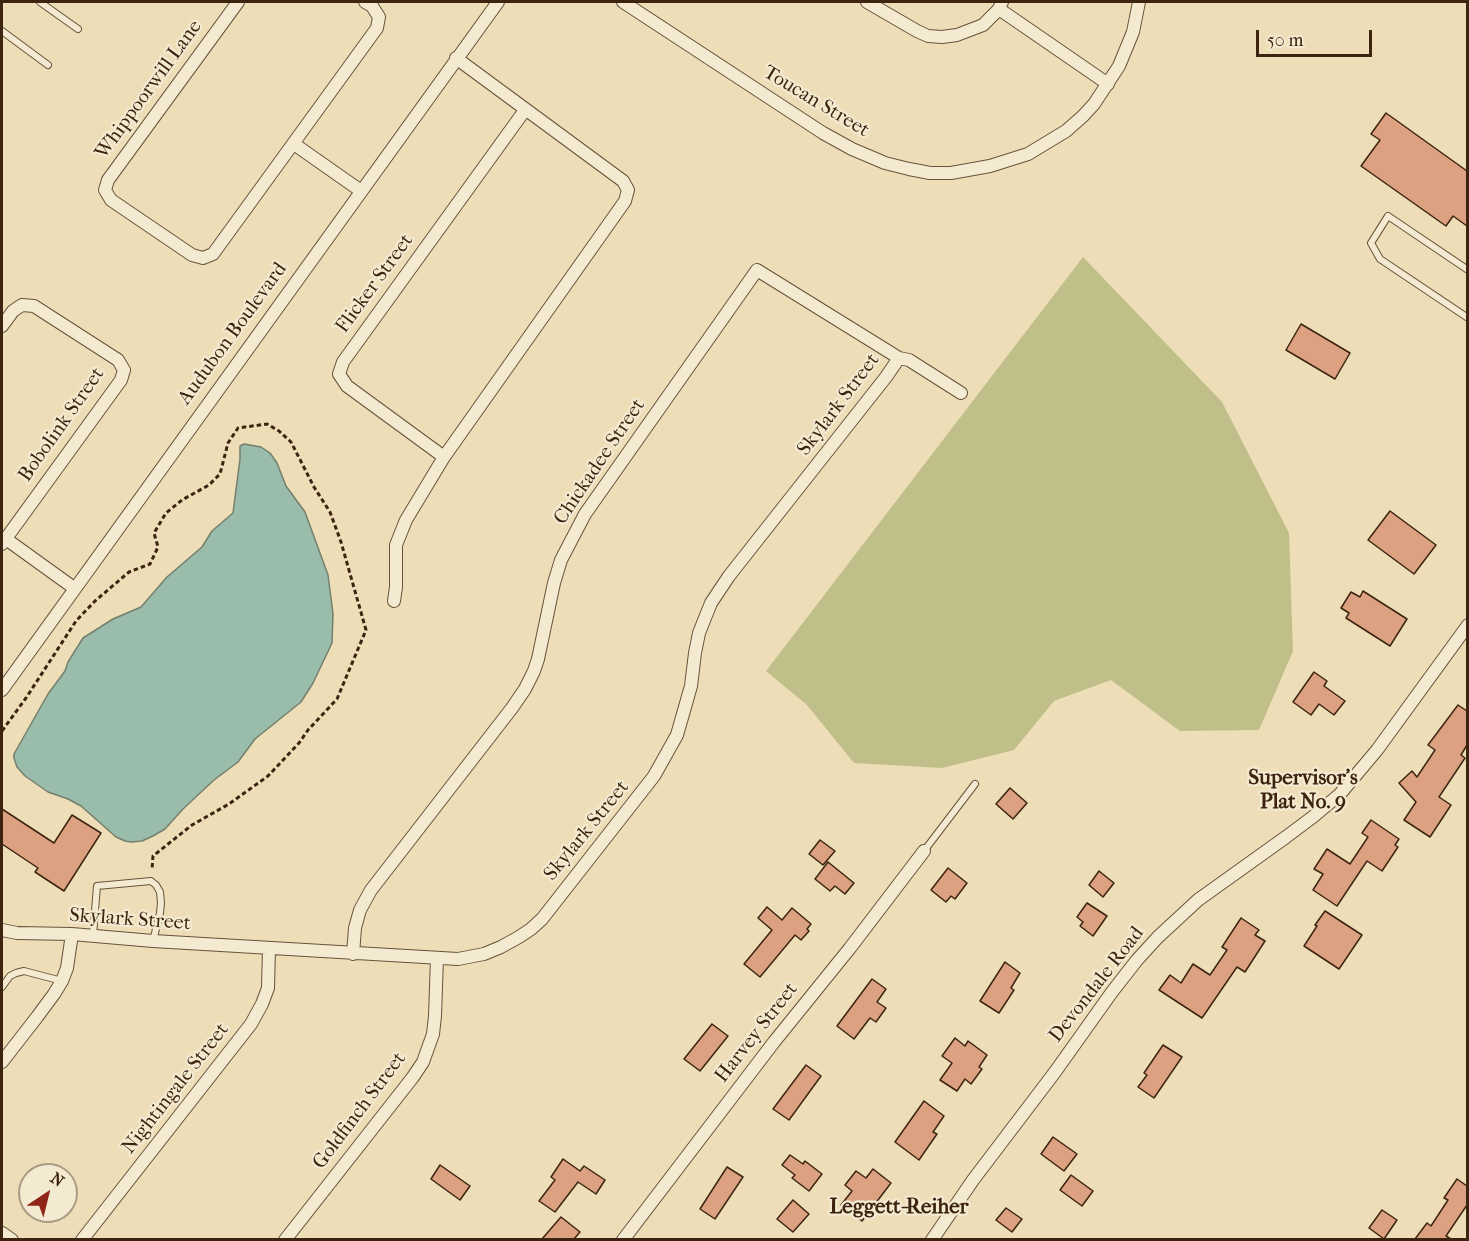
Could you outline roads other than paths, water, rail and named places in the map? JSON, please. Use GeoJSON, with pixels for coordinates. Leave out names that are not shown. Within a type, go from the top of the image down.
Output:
{"type":"FeatureCollection","features":[{"type":"Feature","properties":{"kind":"street","name":"Whippoorwill Lane"},"geometry":{"type":"LineString","coordinates":[[238,2],[108,180],[105,190],[111,200],[192,255],[203,258],[213,254],[377,28],[379,17],[372,6],[365,2]]}},
{"type":"Feature","properties":{"kind":"street","name":"Audubon Boulevard"},"geometry":{"type":"LineString","coordinates":[[2,690],[498,2]]}},
{"type":"Feature","properties":{"kind":"street","name":"Toucan Street"},"geometry":{"type":"LineString","coordinates":[[622,2],[823,133],[885,163],[930,173],[951,173],[990,166],[1028,154],[1066,131],[1094,104],[1119,66],[1133,32],[1139,2]]}},
{"type":"Feature","properties":{"kind":"street"},"geometry":{"type":"LineString","coordinates":[[867,2],[917,31],[928,36],[942,37],[957,35],[983,25],[1001,5],[1108,84]]}},
{"type":"Feature","properties":{"kind":"street"},"geometry":{"type":"LineString","coordinates":[[394,601],[396,545],[406,520],[444,457],[626,201],[628,190],[623,181],[456,58]]}},
{"type":"Feature","properties":{"kind":"street","name":"Flicker Street"},"geometry":{"type":"LineString","coordinates":[[444,457],[347,386],[339,374],[343,362],[525,110]]}},
{"type":"Feature","properties":{"kind":"street"},"geometry":{"type":"LineString","coordinates":[[294,144],[361,191]]}},
{"type":"Feature","properties":{"kind":"street","name":"Chickadee Street"},"geometry":{"type":"LineString","coordinates":[[353,954],[355,928],[365,899],[525,689],[538,659],[561,560],[585,513],[757,270],[899,358]]}},
{"type":"Feature","properties":{"kind":"street","name":"Bobolink Street"},"geometry":{"type":"LineString","coordinates":[[2,326],[13,311],[22,305],[33,306],[118,360],[124,370],[121,380],[4,542],[74,588]]}},
{"type":"Feature","properties":{"kind":"street","name":"Skylark Street"},"geometry":{"type":"LineString","coordinates":[[2,930],[17,933],[72,934],[458,959],[484,954],[501,947],[531,929],[542,919],[644,790],[664,761],[677,735],[691,686],[699,633],[711,603],[729,576],[899,358],[909,360],[961,393]]}},
{"type":"Feature","properties":{"kind":"street","name":"Devondale Road"},"geometry":{"type":"LineString","coordinates":[[932,1239],[973,1180],[1137,960],[1198,900],[1296,830],[1340,794],[1383,742],[1467,625]]}},
{"type":"Feature","properties":{"kind":"street","name":"Harvey Street"},"geometry":{"type":"LineString","coordinates":[[623,1239],[924,851]]}},
{"type":"Feature","properties":{"kind":"street"},"geometry":{"type":"LineString","coordinates":[[2,1062],[62,981],[67,968],[72,934]]}},
{"type":"Feature","properties":{"kind":"street","name":"Nightingale Street"},"geometry":{"type":"LineString","coordinates":[[82,1239],[251,1024],[262,1004],[267,988],[269,948]]}},
{"type":"Feature","properties":{"kind":"street","name":"Goldfinch Street"},"geometry":{"type":"LineString","coordinates":[[285,1239],[423,1062],[433,1034],[437,958]]}},
{"type":"Feature","properties":{"kind":"street"},"geometry":{"type":"LineString","coordinates":[[2,1233],[12,1239]]}},
{"type":"Feature","properties":{"kind":"lane"},"geometry":{"type":"LineString","coordinates":[[40,2],[78,28]]}},
{"type":"Feature","properties":{"kind":"lane"},"geometry":{"type":"LineString","coordinates":[[2,31],[48,65]]}},
{"type":"Feature","properties":{"kind":"lane"},"geometry":{"type":"LineString","coordinates":[[1467,270],[1388,216],[1371,243],[1380,259],[1467,318]]}},
{"type":"Feature","properties":{"kind":"lane"},"geometry":{"type":"LineString","coordinates":[[924,851],[975,784]]}},
{"type":"Feature","properties":{"kind":"lane"},"geometry":{"type":"LineString","coordinates":[[93,937],[97,886],[151,881],[160,891],[161,903],[153,941]]}},
{"type":"Feature","properties":{"kind":"lane"},"geometry":{"type":"LineString","coordinates":[[2,987],[10,976],[24,971],[62,981]]}},
{"type":"Feature","properties":{"kind":"district","name":"Supervisor's Plat No. 9"},"geometry":{"type":"Point","coordinates":[1303,791]}},
{"type":"Feature","properties":{"kind":"district","name":"Leggett-Reiher"},"geometry":{"type":"Point","coordinates":[899,1208]}}]}
